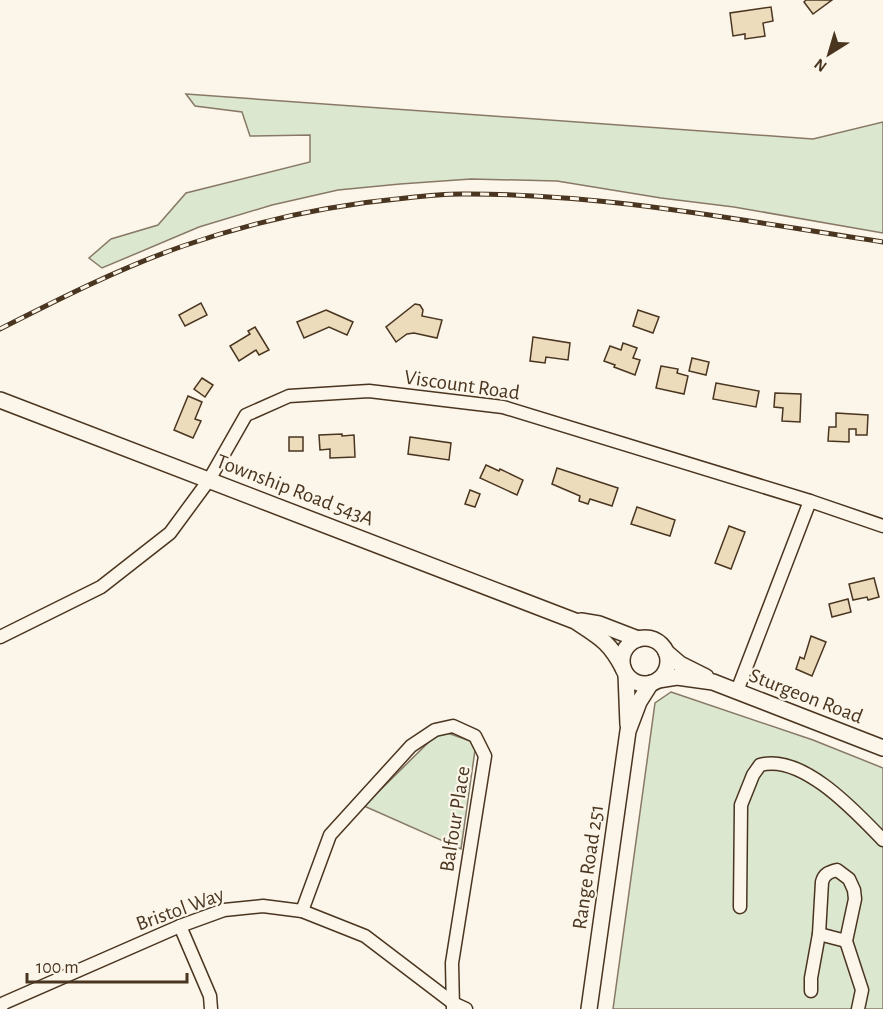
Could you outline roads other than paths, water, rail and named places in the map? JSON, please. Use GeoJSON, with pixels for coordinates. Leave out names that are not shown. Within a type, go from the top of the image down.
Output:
{"type":"FeatureCollection","features":[{"type":"Feature","properties":{"kind":"main road","name":"Township Road 543A"},"geometry":{"type":"LineString","coordinates":[[0,400],[575,621],[600,637],[613,649],[624,671]]}},
{"type":"Feature","properties":{"kind":"main road","name":"Township Road 543A"},"geometry":{"type":"LineString","coordinates":[[575,621],[599,624],[638,639]]}},
{"type":"Feature","properties":{"kind":"main road"},"geometry":{"type":"LineString","coordinates":[[638,639],[652,639],[663,646],[666,652],[667,668],[654,682],[637,683],[624,671],[622,660],[627,647],[638,639]]}},
{"type":"Feature","properties":{"kind":"main road","name":"Sturgeon Road"},"geometry":{"type":"LineString","coordinates":[[666,652],[680,664],[713,682]]}},
{"type":"Feature","properties":{"kind":"main road","name":"Range Road 251"},"geometry":{"type":"LineString","coordinates":[[589,1009],[628,731],[624,671]]}},
{"type":"Feature","properties":{"kind":"main road","name":"Sturgeon Road"},"geometry":{"type":"LineString","coordinates":[[654,682],[677,677],[713,682],[883,748]]}},
{"type":"Feature","properties":{"kind":"main road","name":"Range Road 251"},"geometry":{"type":"LineString","coordinates":[[628,731],[639,702],[654,682]]}},
{"type":"Feature","properties":{"kind":"street","name":"Viscount Road"},"geometry":{"type":"LineString","coordinates":[[0,636],[101,586],[170,533],[209,480],[246,415],[289,396],[369,391],[504,407],[810,501],[883,526]]}},
{"type":"Feature","properties":{"kind":"street"},"geometry":{"type":"LineString","coordinates":[[738,691],[810,501]]}},
{"type":"Feature","properties":{"kind":"street","name":"Balfour Place"},"geometry":{"type":"LineString","coordinates":[[302,911],[330,835],[411,746],[435,729],[453,726],[475,736],[485,756],[452,963],[453,1006]]}},
{"type":"Feature","properties":{"kind":"street"},"geometry":{"type":"LineString","coordinates":[[740,907],[741,805],[753,775],[760,765],[770,762],[781,763],[813,779],[849,804],[883,840]]}},
{"type":"Feature","properties":{"kind":"street"},"geometry":{"type":"LineString","coordinates":[[811,991],[811,978],[819,934],[823,877],[837,870],[849,879],[854,890],[855,899],[846,941],[862,990],[858,1009]]}},
{"type":"Feature","properties":{"kind":"street","name":"Bristol Way"},"geometry":{"type":"LineString","coordinates":[[0,1008],[4,1003],[180,926],[224,910],[263,906],[302,911],[365,936],[453,1006],[466,1009]]}},
{"type":"Feature","properties":{"kind":"street"},"geometry":{"type":"LineString","coordinates":[[180,926],[210,996],[211,1009]]}},
{"type":"Feature","properties":{"kind":"street"},"geometry":{"type":"LineString","coordinates":[[819,934],[846,941]]}},
{"type":"Feature","properties":{"kind":"railway"},"geometry":{"type":"LineString","coordinates":[[0,329],[113,274],[210,237],[265,222],[378,201],[454,194],[567,198],[725,217],[883,242]]}}]}
